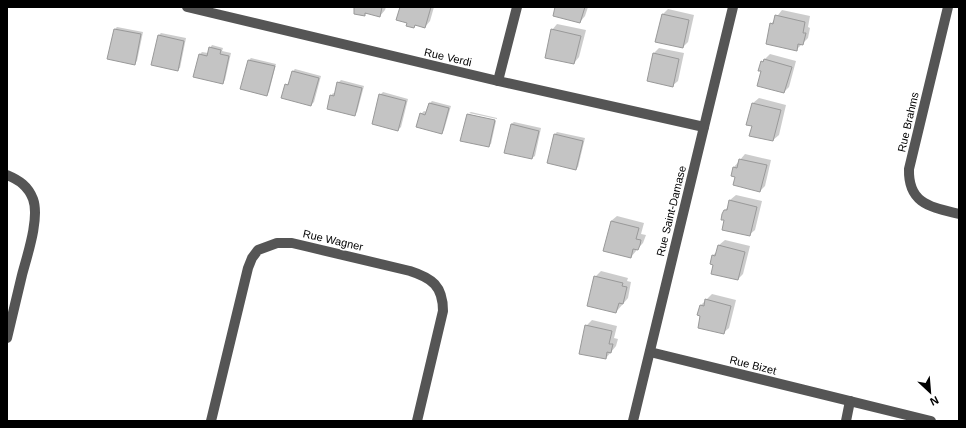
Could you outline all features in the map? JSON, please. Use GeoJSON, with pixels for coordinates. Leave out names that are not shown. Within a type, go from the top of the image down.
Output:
{"type":"FeatureCollection","features":[{"type":"Feature","properties":{"kind":"street","name":"Rue Verdi"},"geometry":{"type":"LineString","coordinates":[[187,7],[498,81],[704,127]]}},
{"type":"Feature","properties":{"kind":"street"},"geometry":{"type":"LineString","coordinates":[[498,81],[517,7]]}},
{"type":"Feature","properties":{"kind":"street","name":"Rue Saint-Damase"},"geometry":{"type":"LineString","coordinates":[[633,421],[733,7]]}},
{"type":"Feature","properties":{"kind":"street","name":"Rue Brahms"},"geometry":{"type":"LineString","coordinates":[[948,7],[909,169],[909,180],[913,192],[922,202],[935,208],[959,214]]}},
{"type":"Feature","properties":{"kind":"street"},"geometry":{"type":"LineString","coordinates":[[7,175],[19,181],[28,189],[34,201],[35,209],[34,225],[7,338]]}},
{"type":"Feature","properties":{"kind":"street","name":"Rue Wagner"},"geometry":{"type":"LineString","coordinates":[[211,421],[248,268],[252,258],[258,250],[277,243],[292,243],[421,274],[435,284],[442,296],[443,312],[417,421]]}},
{"type":"Feature","properties":{"kind":"street","name":"Rue Bizet"},"geometry":{"type":"LineString","coordinates":[[650,352],[931,421]]}},
{"type":"Feature","properties":{"kind":"street"},"geometry":{"type":"LineString","coordinates":[[846,421],[850,401]]}},
{"type":"Feature","properties":{"kind":"building"},"geometry":{"type":"Polygon","coordinates":[[[354,7],[382,7],[380,17],[365,13],[365,16],[354,14],[354,7]]]}},
{"type":"Feature","properties":{"kind":"building"},"geometry":{"type":"Polygon","coordinates":[[[400,7],[431,7],[425,28],[415,25],[414,28],[406,26],[407,23],[396,20],[400,7]]]}},
{"type":"Feature","properties":{"kind":"building"},"geometry":{"type":"Polygon","coordinates":[[[555,7],[585,7],[580,23],[553,16],[555,7]]]}},
{"type":"Feature","properties":{"kind":"building"},"geometry":{"type":"Polygon","coordinates":[[[662,14],[689,20],[683,48],[655,42],[662,14]]]}},
{"type":"Feature","properties":{"kind":"building"},"geometry":{"type":"Polygon","coordinates":[[[775,15],[805,22],[803,33],[806,33],[803,45],[798,44],[797,51],[766,44],[770,23],[773,24],[775,15]]]}},
{"type":"Feature","properties":{"kind":"building"},"geometry":{"type":"Polygon","coordinates":[[[114,29],[141,34],[135,65],[107,59],[114,29]]]}},
{"type":"Feature","properties":{"kind":"building"},"geometry":{"type":"Polygon","coordinates":[[[551,29],[581,36],[574,64],[545,58],[551,29]]]}},
{"type":"Feature","properties":{"kind":"building"},"geometry":{"type":"Polygon","coordinates":[[[158,35],[184,41],[178,71],[151,65],[158,35]]]}},
{"type":"Feature","properties":{"kind":"building"},"geometry":{"type":"Polygon","coordinates":[[[209,47],[221,50],[220,54],[229,56],[223,84],[193,77],[199,54],[207,56],[209,47]]]}},
{"type":"Feature","properties":{"kind":"building"},"geometry":{"type":"Polygon","coordinates":[[[653,53],[679,59],[673,87],[647,81],[653,53]]]}},
{"type":"Feature","properties":{"kind":"building"},"geometry":{"type":"Polygon","coordinates":[[[764,59],[792,67],[784,93],[757,86],[761,71],[758,71],[761,61],[763,62],[764,59]]]}},
{"type":"Feature","properties":{"kind":"building"},"geometry":{"type":"Polygon","coordinates":[[[248,60],[275,66],[267,96],[240,89],[248,60]]]}},
{"type":"Feature","properties":{"kind":"building"},"geometry":{"type":"Polygon","coordinates":[[[292,71],[319,78],[311,106],[281,98],[285,84],[288,85],[292,71]]]}},
{"type":"Feature","properties":{"kind":"building"},"geometry":{"type":"Polygon","coordinates":[[[337,82],[362,88],[355,116],[327,109],[330,95],[334,96],[337,82]]]}},
{"type":"Feature","properties":{"kind":"building"},"geometry":{"type":"Polygon","coordinates":[[[379,94],[406,101],[398,131],[372,124],[379,94]]]}},
{"type":"Feature","properties":{"kind":"building"},"geometry":{"type":"Polygon","coordinates":[[[429,103],[449,108],[442,134],[416,127],[420,113],[425,115],[429,103]]]}},
{"type":"Feature","properties":{"kind":"building"},"geometry":{"type":"Polygon","coordinates":[[[752,103],[781,110],[773,141],[749,136],[752,126],[746,125],[752,103]]]}},
{"type":"Feature","properties":{"kind":"building"},"geometry":{"type":"Polygon","coordinates":[[[467,114],[495,120],[489,147],[460,141],[467,114]]]}},
{"type":"Feature","properties":{"kind":"building"},"geometry":{"type":"Polygon","coordinates":[[[511,124],[539,131],[532,159],[504,153],[511,124]]]}},
{"type":"Feature","properties":{"kind":"building"},"geometry":{"type":"Polygon","coordinates":[[[554,134],[583,141],[576,170],[547,163],[554,134]]]}},
{"type":"Feature","properties":{"kind":"building"},"geometry":{"type":"Polygon","coordinates":[[[739,159],[767,165],[760,192],[733,185],[735,177],[731,176],[733,167],[737,168],[739,159]]]}},
{"type":"Feature","properties":{"kind":"building"},"geometry":{"type":"Polygon","coordinates":[[[729,200],[757,207],[750,236],[722,230],[724,220],[721,220],[722,214],[724,210],[727,210],[729,200]]]}},
{"type":"Feature","properties":{"kind":"building"},"geometry":{"type":"Polygon","coordinates":[[[611,221],[639,228],[636,239],[641,240],[640,245],[638,250],[633,249],[631,258],[603,251],[611,221]]]}},
{"type":"Feature","properties":{"kind":"building"},"geometry":{"type":"Polygon","coordinates":[[[718,245],[745,252],[738,280],[711,274],[713,265],[710,264],[712,255],[715,256],[718,245]]]}},
{"type":"Feature","properties":{"kind":"building"},"geometry":{"type":"Polygon","coordinates":[[[594,276],[623,283],[622,286],[627,287],[623,304],[619,303],[616,313],[587,306],[594,276]]]}},
{"type":"Feature","properties":{"kind":"building"},"geometry":{"type":"Polygon","coordinates":[[[705,299],[731,306],[724,334],[698,328],[700,316],[697,315],[700,305],[704,306],[705,299]]]}},
{"type":"Feature","properties":{"kind":"building"},"geometry":{"type":"Polygon","coordinates":[[[585,325],[612,331],[609,344],[613,344],[611,353],[607,352],[606,359],[579,354],[585,325]]]}}]}
